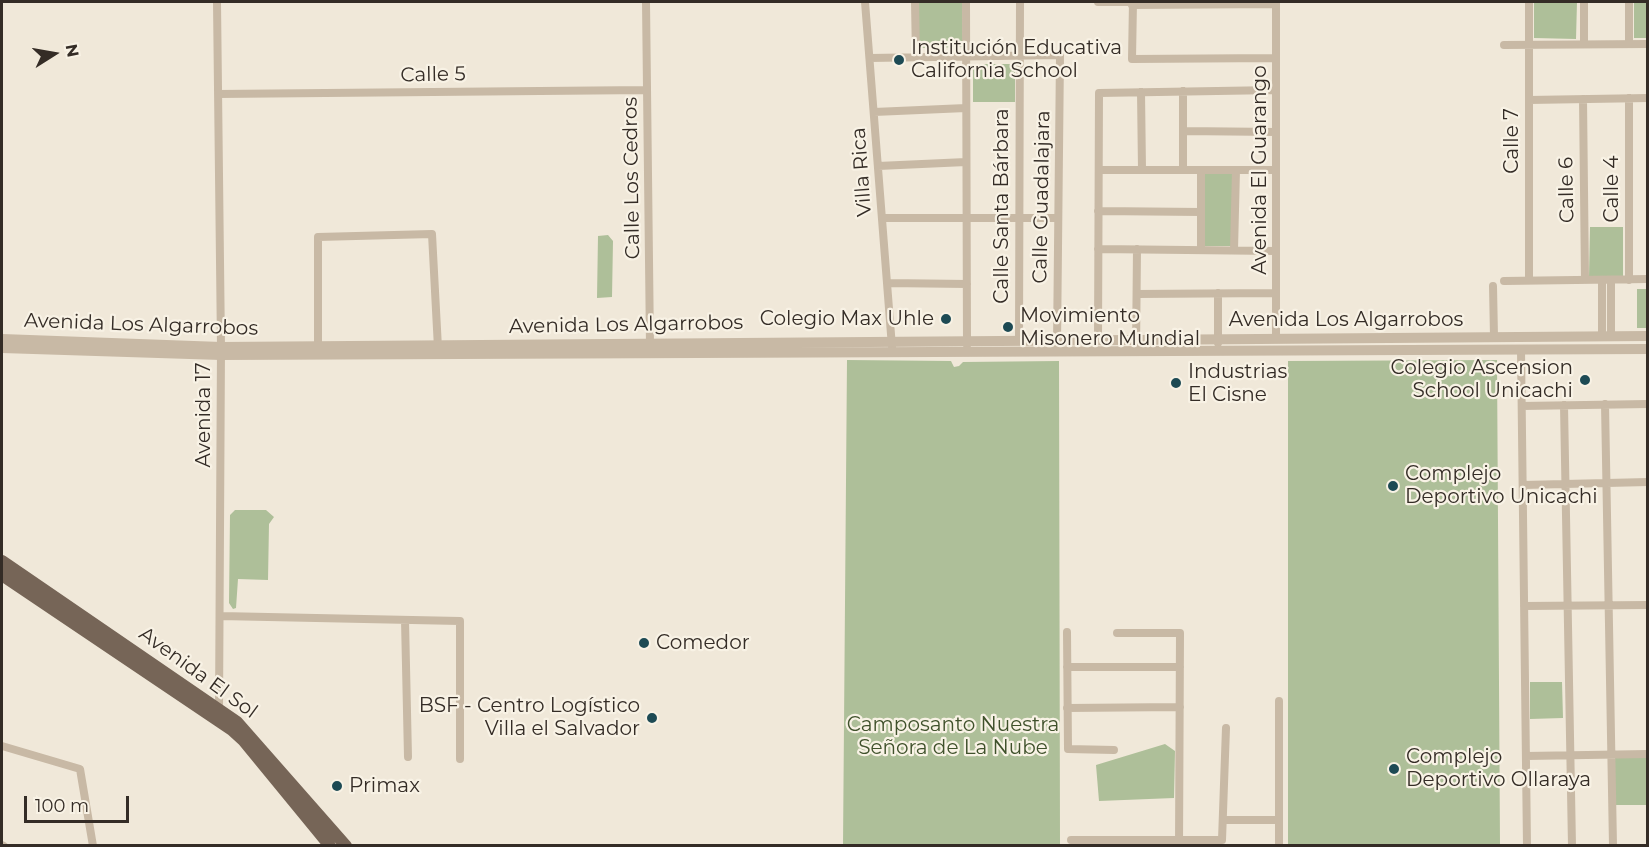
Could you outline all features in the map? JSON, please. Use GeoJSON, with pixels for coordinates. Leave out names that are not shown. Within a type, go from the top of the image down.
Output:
{"type":"FeatureCollection","features":[{"type":"Feature","properties":{"kind":"main road","name":"Avenida El Sol"},"geometry":{"type":"LineString","coordinates":[[2,561],[219,715],[243,740],[330,846]]}},
{"type":"Feature","properties":{"kind":"main road","name":"Avenida El Sol"},"geometry":{"type":"LineString","coordinates":[[2,575],[252,737],[346,846]]}},
{"type":"Feature","properties":{"kind":"street","name":"Avenida 17"},"geometry":{"type":"LineString","coordinates":[[217,2],[221,351],[219,715]]}},
{"type":"Feature","properties":{"kind":"street","name":"Calle Los Cedros"},"geometry":{"type":"LineString","coordinates":[[646,2],[650,348]]}},
{"type":"Feature","properties":{"kind":"street","name":"Villa Rica"},"geometry":{"type":"LineString","coordinates":[[866,2],[893,353]]}},
{"type":"Feature","properties":{"kind":"street"},"geometry":{"type":"LineString","coordinates":[[915,2],[916,57]]}},
{"type":"Feature","properties":{"kind":"street"},"geometry":{"type":"LineString","coordinates":[[966,2],[967,352]]}},
{"type":"Feature","properties":{"kind":"street","name":"Calle Santa Bárbara"},"geometry":{"type":"LineString","coordinates":[[1018,339],[1020,2]]}},
{"type":"Feature","properties":{"kind":"street"},"geometry":{"type":"LineString","coordinates":[[1098,2],[1276,3]]}},
{"type":"Feature","properties":{"kind":"street","name":"Calle 7"},"geometry":{"type":"LineString","coordinates":[[1529,2],[1529,280]]}},
{"type":"Feature","properties":{"kind":"street"},"geometry":{"type":"LineString","coordinates":[[1584,2],[1584,45]]}},
{"type":"Feature","properties":{"kind":"street"},"geometry":{"type":"LineString","coordinates":[[1629,2],[1629,44]]}},
{"type":"Feature","properties":{"kind":"street"},"geometry":{"type":"LineString","coordinates":[[1132,3],[1132,59],[1276,58]]}},
{"type":"Feature","properties":{"kind":"street","name":"Avenida El Guarango"},"geometry":{"type":"LineString","coordinates":[[1276,3],[1277,339]]}},
{"type":"Feature","properties":{"kind":"street"},"geometry":{"type":"LineString","coordinates":[[1504,45],[1647,44]]}},
{"type":"Feature","properties":{"kind":"street"},"geometry":{"type":"LineString","coordinates":[[870,58],[1020,56]]}},
{"type":"Feature","properties":{"kind":"street","name":"Calle Guadalajara"},"geometry":{"type":"LineString","coordinates":[[1020,56],[1060,56],[1057,352]]}},
{"type":"Feature","properties":{"kind":"street","name":"Calle 5"},"geometry":{"type":"LineString","coordinates":[[218,94],[647,90]]}},
{"type":"Feature","properties":{"kind":"street"},"geometry":{"type":"LineString","coordinates":[[1098,339],[1099,93],[1276,90]]}},
{"type":"Feature","properties":{"kind":"street"},"geometry":{"type":"LineString","coordinates":[[1141,92],[1142,170]]}},
{"type":"Feature","properties":{"kind":"street"},"geometry":{"type":"LineString","coordinates":[[1183,92],[1183,170]]}},
{"type":"Feature","properties":{"kind":"street","name":"Calle 4"},"geometry":{"type":"LineString","coordinates":[[1629,98],[1629,279]]}},
{"type":"Feature","properties":{"kind":"street"},"geometry":{"type":"LineString","coordinates":[[1529,100],[1647,98]]}},
{"type":"Feature","properties":{"kind":"street","name":"Calle 6"},"geometry":{"type":"LineString","coordinates":[[1582,99],[1585,280]]}},
{"type":"Feature","properties":{"kind":"street"},"geometry":{"type":"LineString","coordinates":[[874,112],[966,108]]}},
{"type":"Feature","properties":{"kind":"street"},"geometry":{"type":"LineString","coordinates":[[1183,131],[1276,132]]}},
{"type":"Feature","properties":{"kind":"street"},"geometry":{"type":"LineString","coordinates":[[878,166],[966,162]]}},
{"type":"Feature","properties":{"kind":"street"},"geometry":{"type":"LineString","coordinates":[[1099,170],[1276,170]]}},
{"type":"Feature","properties":{"kind":"street"},"geometry":{"type":"LineString","coordinates":[[1201,170],[1201,250]]}},
{"type":"Feature","properties":{"kind":"street"},"geometry":{"type":"LineString","coordinates":[[1234,250],[1236,170]]}},
{"type":"Feature","properties":{"kind":"street"},"geometry":{"type":"LineString","coordinates":[[1098,212],[1201,212]]}},
{"type":"Feature","properties":{"kind":"street"},"geometry":{"type":"LineString","coordinates":[[882,218],[1058,218]]}},
{"type":"Feature","properties":{"kind":"street"},"geometry":{"type":"LineString","coordinates":[[318,351],[318,237],[432,234],[438,350]]}},
{"type":"Feature","properties":{"kind":"street"},"geometry":{"type":"LineString","coordinates":[[1098,249],[1276,250]]}},
{"type":"Feature","properties":{"kind":"street"},"geometry":{"type":"LineString","coordinates":[[1136,352],[1137,249]]}},
{"type":"Feature","properties":{"kind":"street"},"geometry":{"type":"LineString","coordinates":[[1504,281],[1647,279]]}},
{"type":"Feature","properties":{"kind":"street"},"geometry":{"type":"LineString","coordinates":[[1602,280],[1606,336]]}},
{"type":"Feature","properties":{"kind":"street"},"geometry":{"type":"LineString","coordinates":[[1606,324],[1611,280]]}},
{"type":"Feature","properties":{"kind":"street"},"geometry":{"type":"LineString","coordinates":[[887,283],[967,284]]}},
{"type":"Feature","properties":{"kind":"street"},"geometry":{"type":"LineString","coordinates":[[1493,286],[1494,337]]}},
{"type":"Feature","properties":{"kind":"street"},"geometry":{"type":"LineString","coordinates":[[1218,293],[1218,351]]}},
{"type":"Feature","properties":{"kind":"street"},"geometry":{"type":"LineString","coordinates":[[1137,294],[1276,293]]}},
{"type":"Feature","properties":{"kind":"street","name":"Avenida Los Algarrobos"},"geometry":{"type":"LineString","coordinates":[[2,348],[318,351],[650,348],[967,339],[1647,336]]}},
{"type":"Feature","properties":{"kind":"street","name":"Avenida Los Algarrobos"},"geometry":{"type":"LineString","coordinates":[[2,339],[221,351]]}},
{"type":"Feature","properties":{"kind":"street"},"geometry":{"type":"LineString","coordinates":[[1277,339],[1277,351]]}},
{"type":"Feature","properties":{"kind":"street","name":"Avenida Los Algarrobos"},"geometry":{"type":"LineString","coordinates":[[650,348],[893,353],[1647,350]]}},
{"type":"Feature","properties":{"kind":"street"},"geometry":{"type":"LineString","coordinates":[[1521,350],[1527,846]]}},
{"type":"Feature","properties":{"kind":"street"},"geometry":{"type":"LineString","coordinates":[[1605,404],[1613,846]]}},
{"type":"Feature","properties":{"kind":"street"},"geometry":{"type":"LineString","coordinates":[[1522,406],[1647,404]]}},
{"type":"Feature","properties":{"kind":"street"},"geometry":{"type":"LineString","coordinates":[[1564,405],[1572,846]]}},
{"type":"Feature","properties":{"kind":"street"},"geometry":{"type":"LineString","coordinates":[[1523,485],[1647,482]]}},
{"type":"Feature","properties":{"kind":"street"},"geometry":{"type":"LineString","coordinates":[[1524,606],[1647,605]]}},
{"type":"Feature","properties":{"kind":"street"},"geometry":{"type":"LineString","coordinates":[[220,616],[460,621],[460,759]]}},
{"type":"Feature","properties":{"kind":"street"},"geometry":{"type":"LineString","coordinates":[[405,620],[408,757]]}},
{"type":"Feature","properties":{"kind":"street"},"geometry":{"type":"LineString","coordinates":[[1067,632],[1068,749],[1114,750]]}},
{"type":"Feature","properties":{"kind":"street"},"geometry":{"type":"LineString","coordinates":[[1118,633],[1180,633],[1179,843]]}},
{"type":"Feature","properties":{"kind":"street"},"geometry":{"type":"LineString","coordinates":[[1067,667],[1180,667]]}},
{"type":"Feature","properties":{"kind":"street"},"geometry":{"type":"LineString","coordinates":[[1279,701],[1279,846]]}},
{"type":"Feature","properties":{"kind":"street"},"geometry":{"type":"LineString","coordinates":[[1067,708],[1180,707]]}},
{"type":"Feature","properties":{"kind":"street"},"geometry":{"type":"LineString","coordinates":[[1071,840],[1179,843],[1222,840],[1225,820],[1226,728]]}},
{"type":"Feature","properties":{"kind":"street"},"geometry":{"type":"LineString","coordinates":[[2,746],[80,769],[93,846]]}},
{"type":"Feature","properties":{"kind":"street"},"geometry":{"type":"LineString","coordinates":[[1526,756],[1647,754]]}},
{"type":"Feature","properties":{"kind":"street"},"geometry":{"type":"LineString","coordinates":[[1225,820],[1279,820]]}},
{"type":"Feature","properties":{"kind":"green space"},"geometry":{"type":"Polygon","coordinates":[[[918,2],[962,2],[963,47],[919,48],[918,2]]]}},
{"type":"Feature","properties":{"kind":"green space"},"geometry":{"type":"Polygon","coordinates":[[[1534,2],[1577,2],[1576,39],[1534,38],[1534,2]]]}},
{"type":"Feature","properties":{"kind":"green space"},"geometry":{"type":"Polygon","coordinates":[[[1634,2],[1647,2],[1647,38],[1634,38],[1634,2]]]}},
{"type":"Feature","properties":{"kind":"green space"},"geometry":{"type":"Polygon","coordinates":[[[973,64],[1015,64],[1015,102],[973,102],[973,64]]]}},
{"type":"Feature","properties":{"kind":"green space"},"geometry":{"type":"Polygon","coordinates":[[[1204,173],[1233,174],[1232,246],[1204,246],[1204,173]]]}},
{"type":"Feature","properties":{"kind":"green space"},"geometry":{"type":"Polygon","coordinates":[[[1590,227],[1623,227],[1623,277],[1589,277],[1590,227]]]}},
{"type":"Feature","properties":{"kind":"green space"},"geometry":{"type":"Polygon","coordinates":[[[608,235],[613,241],[612,297],[597,298],[598,236],[608,235]]]}},
{"type":"Feature","properties":{"kind":"green space"},"geometry":{"type":"Polygon","coordinates":[[[1637,289],[1647,289],[1647,328],[1637,328],[1637,289]]]}},
{"type":"Feature","properties":{"kind":"green space","name":"Camposanto Nuestra Señora de La Nube"},"geometry":{"type":"Polygon","coordinates":[[[847,360],[951,361],[954,367],[963,362],[1059,361],[1060,845],[843,845],[847,360]]]}},
{"type":"Feature","properties":{"kind":"green space"},"geometry":{"type":"Polygon","coordinates":[[[1497,360],[1500,845],[1288,845],[1288,361],[1497,360]]]}},
{"type":"Feature","properties":{"kind":"green space"},"geometry":{"type":"Polygon","coordinates":[[[235,510],[266,510],[274,517],[269,524],[268,580],[238,579],[236,608],[233,609],[229,603],[230,515],[235,510]]]}},
{"type":"Feature","properties":{"kind":"green space"},"geometry":{"type":"Polygon","coordinates":[[[1530,682],[1562,682],[1563,718],[1530,719],[1530,682]]]}},
{"type":"Feature","properties":{"kind":"green space"},"geometry":{"type":"Polygon","coordinates":[[[1165,744],[1175,751],[1174,798],[1099,801],[1096,765],[1165,744]]]}},
{"type":"Feature","properties":{"kind":"green space"},"geometry":{"type":"Polygon","coordinates":[[[1615,757],[1647,757],[1647,805],[1615,805],[1615,757]]]}},
{"type":"Feature","properties":{"kind":"place","name":"Institución Educativa California School"},"geometry":{"type":"Point","coordinates":[899,60]}},
{"type":"Feature","properties":{"kind":"place","name":"Colegio Max Uhle"},"geometry":{"type":"Point","coordinates":[946,319]}},
{"type":"Feature","properties":{"kind":"place","name":"Movimiento Misonero Mundial"},"geometry":{"type":"Point","coordinates":[1008,327]}},
{"type":"Feature","properties":{"kind":"place","name":"Colegio Ascension School Unicachi"},"geometry":{"type":"Point","coordinates":[1585,380]}},
{"type":"Feature","properties":{"kind":"place","name":"Industrias El Cisne"},"geometry":{"type":"Point","coordinates":[1176,383]}},
{"type":"Feature","properties":{"kind":"place","name":"Complejo Deportivo Unicachi"},"geometry":{"type":"Point","coordinates":[1393,486]}},
{"type":"Feature","properties":{"kind":"place","name":"Comedor"},"geometry":{"type":"Point","coordinates":[644,643]}},
{"type":"Feature","properties":{"kind":"place","name":"BSF - Centro Logístico Villa el Salvador"},"geometry":{"type":"Point","coordinates":[652,718]}},
{"type":"Feature","properties":{"kind":"place","name":"Complejo Deportivo Ollaraya"},"geometry":{"type":"Point","coordinates":[1394,769]}},
{"type":"Feature","properties":{"kind":"place","name":"Primax"},"geometry":{"type":"Point","coordinates":[337,786]}}]}
